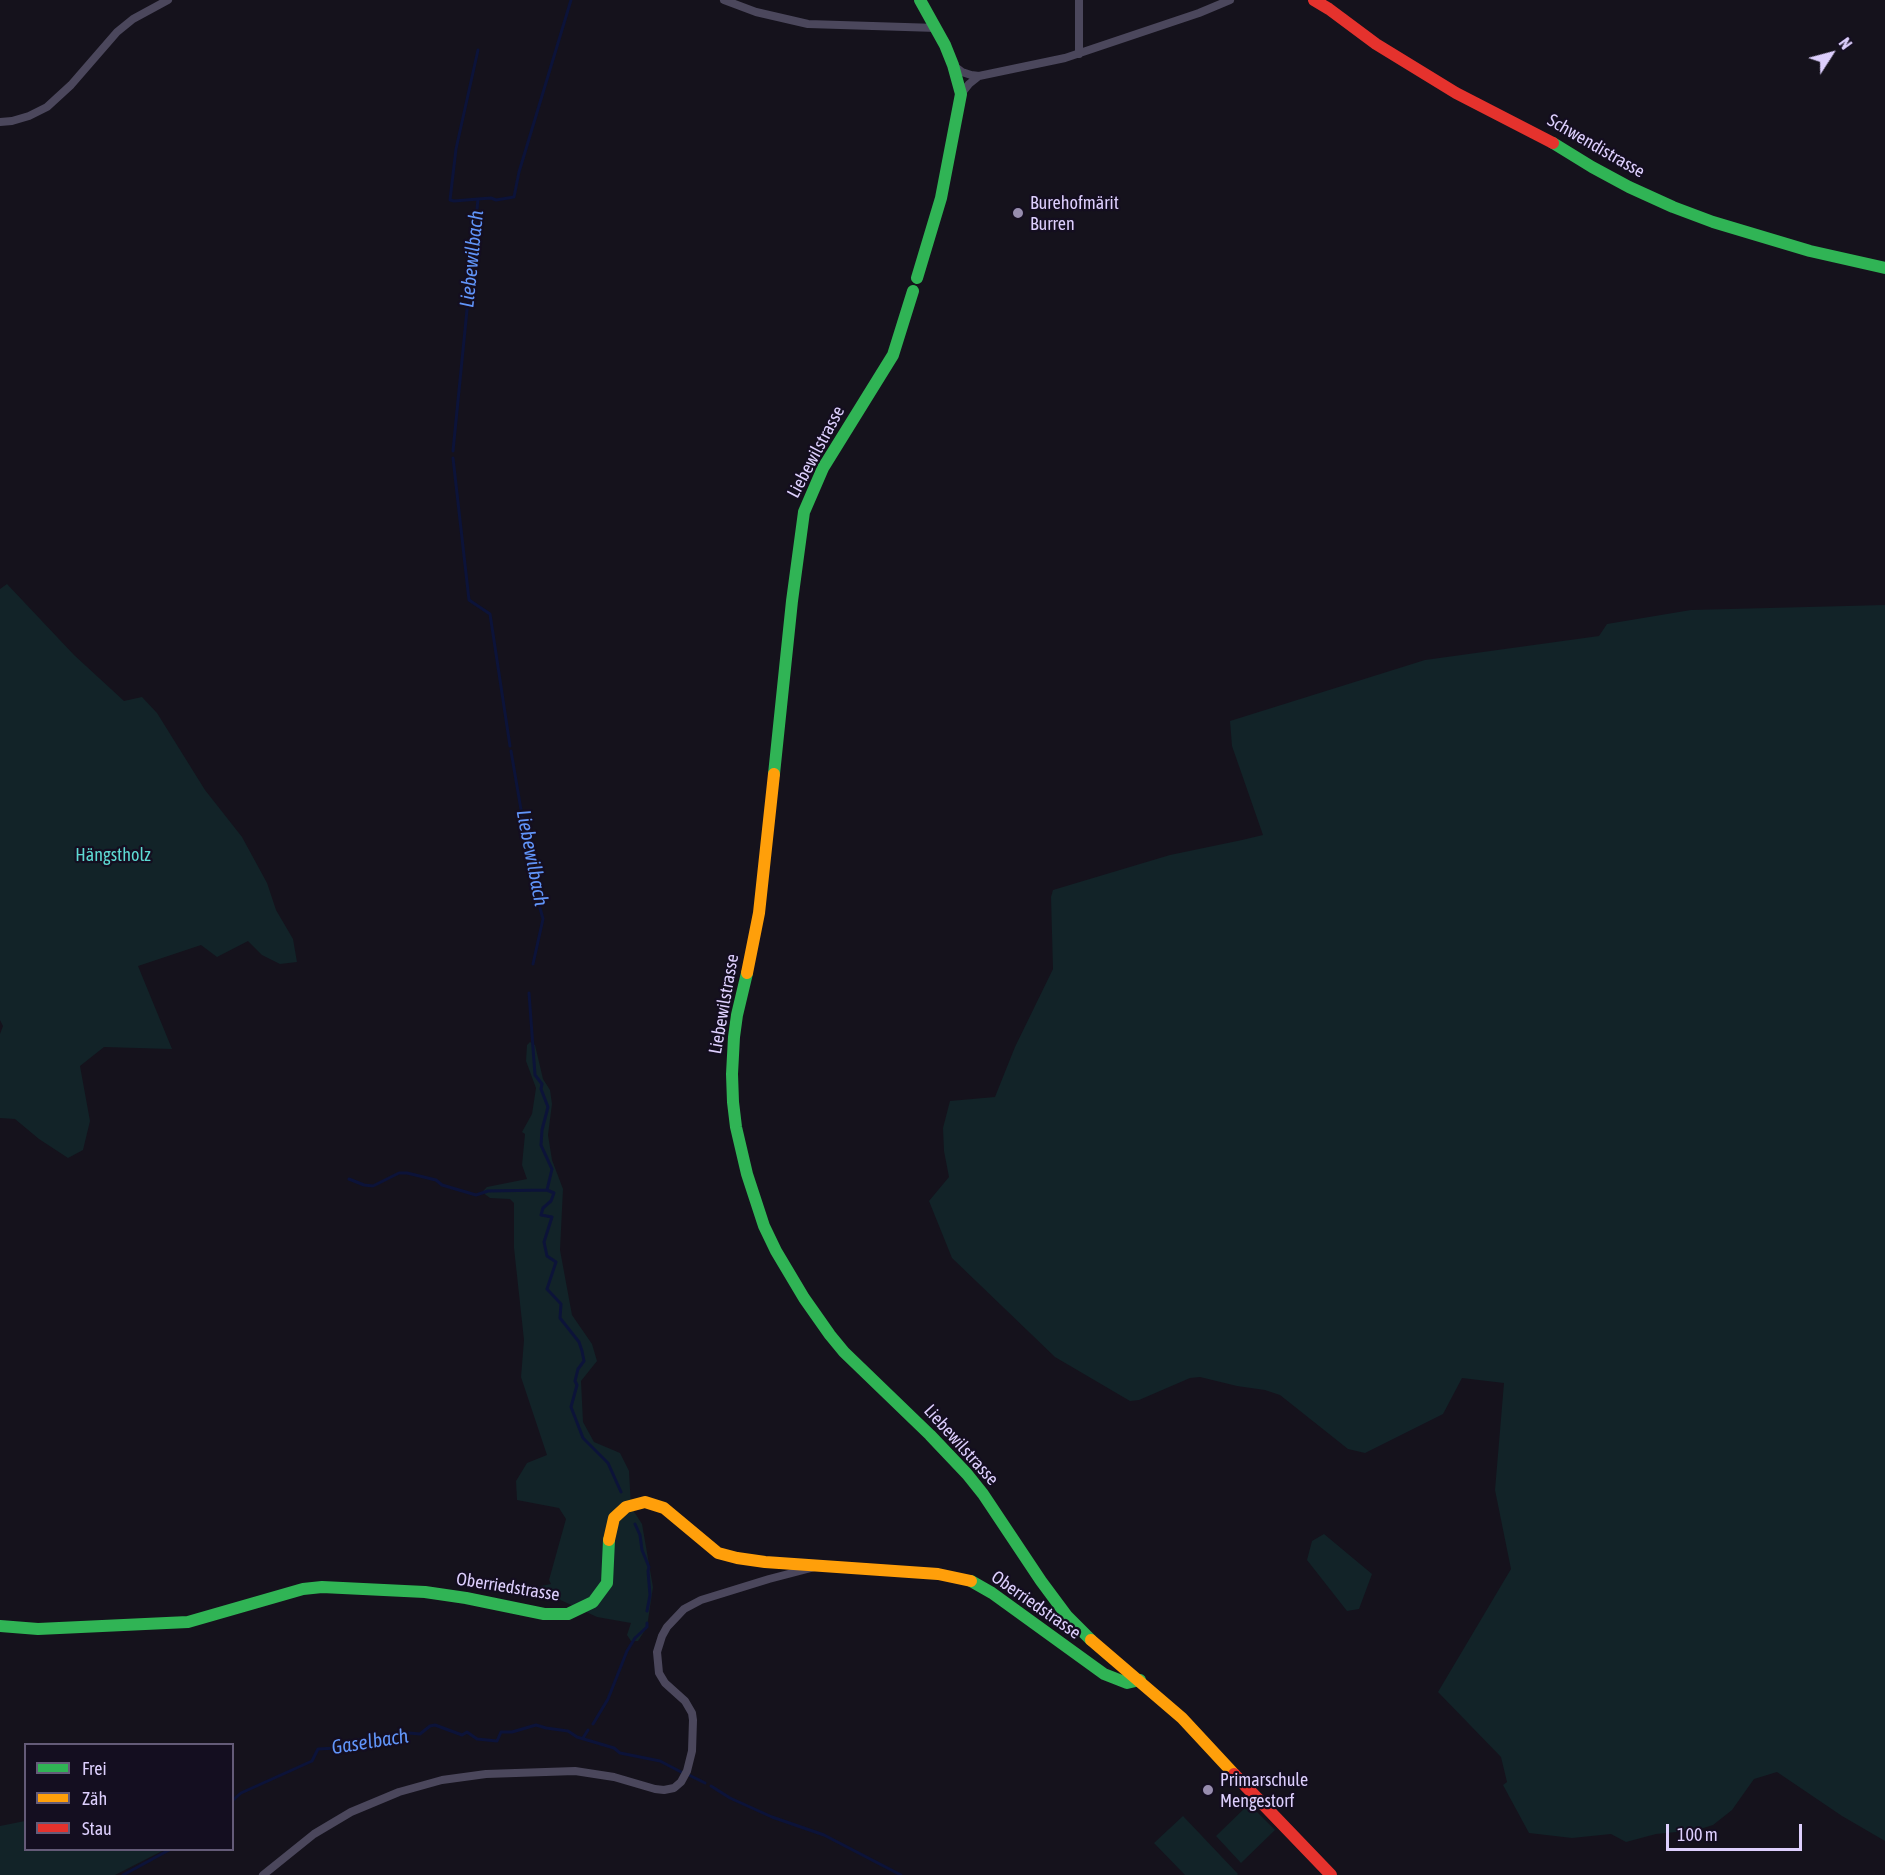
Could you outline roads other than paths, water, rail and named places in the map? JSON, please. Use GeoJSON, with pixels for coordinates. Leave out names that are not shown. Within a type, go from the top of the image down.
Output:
{"type":"FeatureCollection","features":[{"type":"Feature","properties":{"kind":"street"},"geometry":{"type":"LineString","coordinates":[[0,122],[29,116],[47,107],[71,85],[125,25],[148,9],[168,0]]}},
{"type":"Feature","properties":{"kind":"street"},"geometry":{"type":"LineString","coordinates":[[724,0],[756,12],[808,24],[937,28]]}},
{"type":"Feature","properties":{"kind":"street"},"geometry":{"type":"LineString","coordinates":[[917,278],[941,198],[961,94],[953,65],[937,28],[920,0]]}},
{"type":"Feature","properties":{"kind":"street"},"geometry":{"type":"LineString","coordinates":[[1079,0],[1079,54]]}},
{"type":"Feature","properties":{"kind":"street"},"geometry":{"type":"LineString","coordinates":[[953,65],[962,72],[979,76],[1042,64],[1079,54],[1199,13],[1230,0]]}},
{"type":"Feature","properties":{"kind":"street","name":"Schwendistrasse"},"geometry":{"type":"LineString","coordinates":[[1314,0],[1376,44],[1456,93],[1541,135],[1629,187],[1672,207],[1713,222],[1803,249],[1885,268]]}},
{"type":"Feature","properties":{"kind":"street"},"geometry":{"type":"LineString","coordinates":[[961,94],[979,76]]}},
{"type":"Feature","properties":{"kind":"street","name":"Liebewilstrasse"},"geometry":{"type":"LineString","coordinates":[[913,291],[893,355],[823,468],[804,512],[792,601],[759,913],[734,1037],[733,1102],[736,1127],[747,1174],[764,1226],[788,1272],[818,1319],[844,1352],[930,1435],[984,1494],[1041,1581],[1067,1616],[1182,1718],[1331,1875]]}},
{"type":"Feature","properties":{"kind":"street","name":"Oberriedstrasse"},"geometry":{"type":"LineString","coordinates":[[0,1626],[38,1629],[188,1622],[294,1591],[322,1587],[425,1592],[544,1614],[568,1614],[593,1602],[603,1589],[608,1574],[609,1535],[612,1523],[620,1510],[638,1503],[650,1503],[664,1508],[702,1543],[726,1556],[749,1561],[938,1574],[963,1578],[992,1593],[1104,1674],[1121,1682],[1133,1683],[1140,1680]]}},
{"type":"Feature","properties":{"kind":"street"},"geometry":{"type":"LineString","coordinates":[[263,1875],[314,1834],[351,1812],[399,1792],[442,1780],[486,1774],[575,1771],[607,1776],[655,1789],[674,1788],[681,1782],[687,1771],[692,1751],[693,1720],[685,1701],[665,1683],[659,1673],[657,1652],[667,1627],[684,1609],[701,1600],[819,1566]]}},
{"type":"Feature","properties":{"kind":"waterway","name":"Liebewilbach"},"geometry":{"type":"LineString","coordinates":[[453,451],[478,199],[496,200],[514,197],[519,172],[571,0]]}},
{"type":"Feature","properties":{"kind":"waterway"},"geometry":{"type":"LineString","coordinates":[[478,50],[456,149],[450,200],[478,199]]}},
{"type":"Feature","properties":{"kind":"waterway","name":"Liebewilbach"},"geometry":{"type":"LineString","coordinates":[[453,458],[469,600],[490,614],[510,746]]}},
{"type":"Feature","properties":{"kind":"waterway","name":"Liebewilbach"},"geometry":{"type":"LineString","coordinates":[[511,751],[534,886],[543,919],[533,964]]}},
{"type":"Feature","properties":{"kind":"waterway","name":"Liebewilbach"},"geometry":{"type":"LineString","coordinates":[[529,993],[535,1075],[542,1084],[541,1089],[548,1107],[541,1145],[552,1169],[547,1190],[554,1193],[551,1201],[543,1208],[541,1215],[552,1217],[544,1242],[547,1256],[556,1262],[547,1289],[561,1304],[560,1318],[579,1342],[582,1351],[584,1361],[578,1369],[575,1381],[577,1385],[571,1407],[583,1438],[608,1463],[621,1492]]}},
{"type":"Feature","properties":{"kind":"waterway"},"geometry":{"type":"LineString","coordinates":[[349,1179],[373,1186],[399,1173],[407,1173],[436,1180],[442,1185],[476,1195],[488,1191],[547,1190]]}},
{"type":"Feature","properties":{"kind":"waterway","name":"Liebewilbach"},"geometry":{"type":"LineString","coordinates":[[635,1524],[649,1567],[650,1595],[647,1611]]}},
{"type":"Feature","properties":{"kind":"waterway","name":"Liebewilbach"},"geometry":{"type":"LineString","coordinates":[[593,1724],[608,1699],[627,1651],[635,1638],[647,1627],[647,1623]]}},
{"type":"Feature","properties":{"kind":"waterway","name":"Gaselbach"},"geometry":{"type":"LineString","coordinates":[[234,1799],[241,1793],[312,1761],[318,1749],[336,1748],[358,1740],[375,1744],[387,1736],[420,1734],[435,1725],[462,1735],[467,1732],[477,1739],[497,1741],[501,1732],[512,1732],[536,1725],[568,1731],[577,1737],[614,1748],[620,1753],[660,1761],[683,1773]]}},
{"type":"Feature","properties":{"kind":"waterway"},"geometry":{"type":"LineString","coordinates":[[583,1738],[588,1730]]}},
{"type":"Feature","properties":{"kind":"waterway","name":"Gaselbach"},"geometry":{"type":"LineString","coordinates":[[689,1775],[705,1783]]}},
{"type":"Feature","properties":{"kind":"waterway","name":"Gaselbach"},"geometry":{"type":"LineString","coordinates":[[711,1786],[730,1798],[772,1817],[824,1835],[901,1875]]}},
{"type":"Feature","properties":{"kind":"waterway","name":"Gaselbach"},"geometry":{"type":"LineString","coordinates":[[123,1875],[167,1851]]}},
{"type":"Feature","properties":{"kind":"place","name":"Burehofmärit Burren"},"geometry":{"type":"Point","coordinates":[1018,213]}},
{"type":"Feature","properties":{"kind":"place","name":"Primarschule Mengestorf"},"geometry":{"type":"Point","coordinates":[1208,1790]}},
{"type":"Feature","properties":{"kind":"park label","name":"Hängstholz"},"geometry":{"type":"Point","coordinates":[113,855]}}]}
